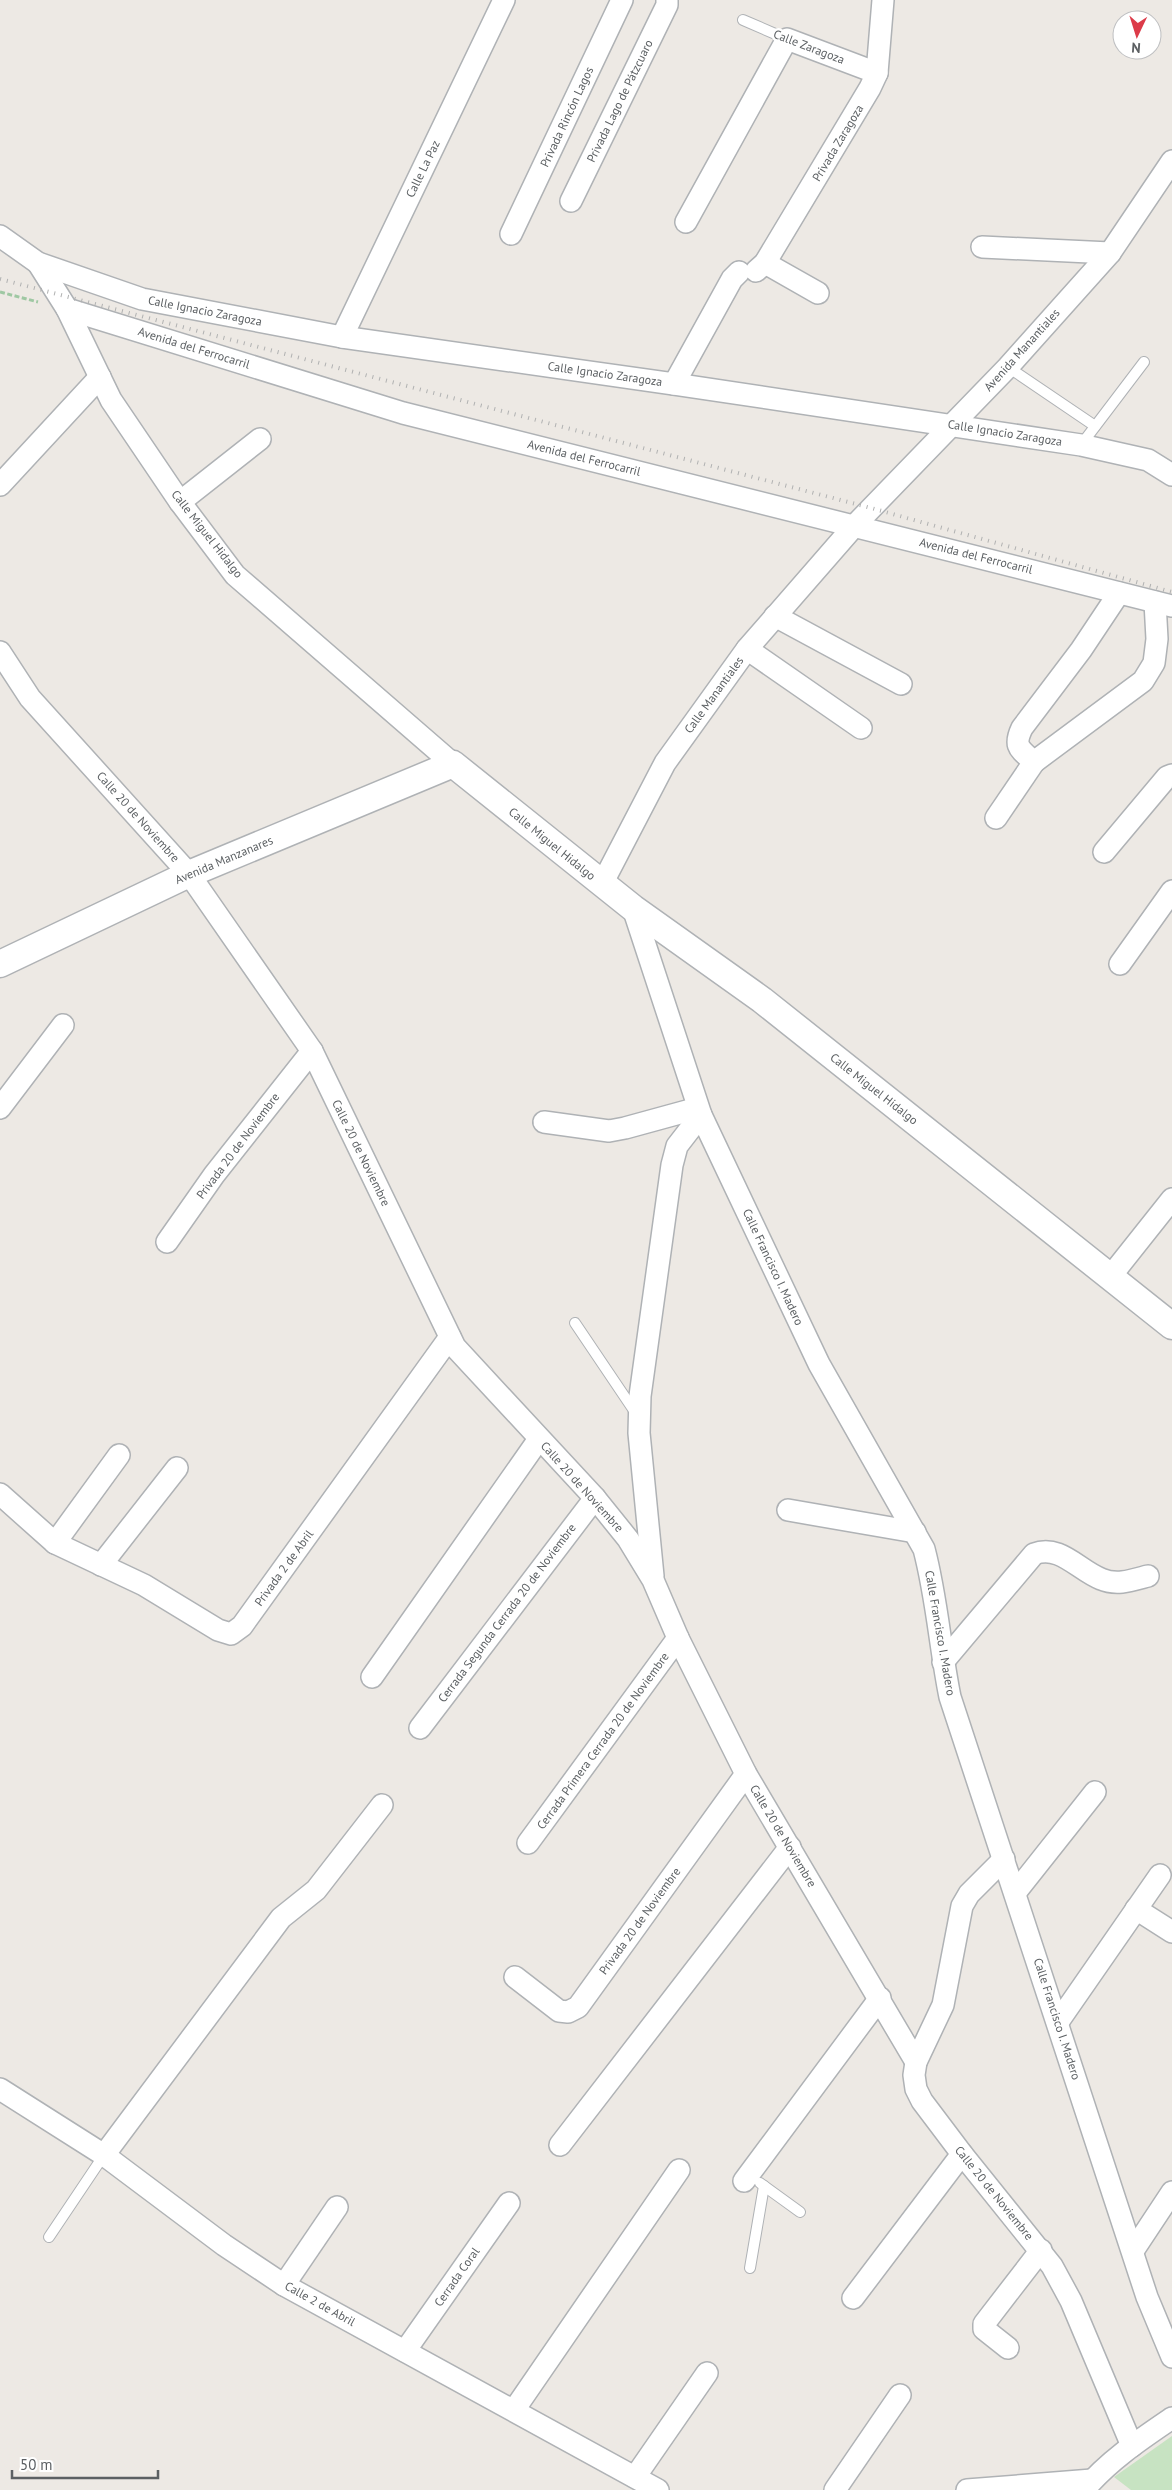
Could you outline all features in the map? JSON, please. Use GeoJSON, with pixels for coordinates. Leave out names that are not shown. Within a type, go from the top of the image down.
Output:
{"type":"FeatureCollection","features":[{"type":"Feature","properties":{"kind":"street","name":"Calle La Paz"},"geometry":{"type":"LineString","coordinates":[[342,337],[504,0]]}},
{"type":"Feature","properties":{"kind":"street","name":"Privada Rincón Lagos"},"geometry":{"type":"LineString","coordinates":[[511,234],[622,0]]}},
{"type":"Feature","properties":{"kind":"street","name":"Privada Lago de Pátzcuaro"},"geometry":{"type":"LineString","coordinates":[[571,201],[667,5],[667,0]]}},
{"type":"Feature","properties":{"kind":"street","name":"Privada Zaragoza"},"geometry":{"type":"LineString","coordinates":[[674,384],[732,279],[753,269],[840,140],[877,73],[883,0]]}},
{"type":"Feature","properties":{"kind":"street","name":"Calle Zaragoza"},"geometry":{"type":"LineString","coordinates":[[787,39],[877,73]]}},
{"type":"Feature","properties":{"kind":"street"},"geometry":{"type":"LineString","coordinates":[[686,222],[787,39]]}},
{"type":"Feature","properties":{"kind":"street","name":"Avenida Manantiales"},"geometry":{"type":"LineString","coordinates":[[855,525],[1008,367],[1110,252],[1172,161]]}},
{"type":"Feature","properties":{"kind":"street"},"geometry":{"type":"LineString","coordinates":[[0,236],[38,263]]}},
{"type":"Feature","properties":{"kind":"street"},"geometry":{"type":"LineString","coordinates":[[982,248],[1110,252]]}},
{"type":"Feature","properties":{"kind":"street","name":"Calle Ignacio Zaragoza"},"geometry":{"type":"LineString","coordinates":[[38,263],[142,298],[342,337],[674,384],[1081,445],[1148,460],[1172,475]]}},
{"type":"Feature","properties":{"kind":"street","name":"Calle Miguel Hidalgo"},"geometry":{"type":"LineString","coordinates":[[38,263],[67,309],[111,400],[180,502],[235,575],[453,764],[602,884],[762,1000],[1172,1326]]}},
{"type":"Feature","properties":{"kind":"street"},"geometry":{"type":"LineString","coordinates":[[753,269],[818,293]]}},
{"type":"Feature","properties":{"kind":"street","name":"Avenida del Ferrocarril"},"geometry":{"type":"LineString","coordinates":[[67,309],[404,413],[1164,604]]}},
{"type":"Feature","properties":{"kind":"street"},"geometry":{"type":"LineString","coordinates":[[0,485],[100,377]]}},
{"type":"Feature","properties":{"kind":"street"},"geometry":{"type":"LineString","coordinates":[[180,502],[260,439]]}},
{"type":"Feature","properties":{"kind":"street","name":"Calle Manantiales"},"geometry":{"type":"LineString","coordinates":[[602,884],[664,763],[747,649],[855,525]]}},
{"type":"Feature","properties":{"kind":"street"},"geometry":{"type":"LineString","coordinates":[[1034,762],[1018,747],[1017,739],[1022,728],[1081,650],[1119,593]]}},
{"type":"Feature","properties":{"kind":"street"},"geometry":{"type":"LineString","coordinates":[[996,818],[1034,762],[1143,681],[1154,664],[1164,604]]}},
{"type":"Feature","properties":{"kind":"street"},"geometry":{"type":"LineString","coordinates":[[775,616],[901,684]]}},
{"type":"Feature","properties":{"kind":"street"},"geometry":{"type":"LineString","coordinates":[[747,649],[861,728]]}},
{"type":"Feature","properties":{"kind":"street","name":"Calle 20 de Noviembre"},"geometry":{"type":"LineString","coordinates":[[0,652],[30,698],[189,874],[312,1051],[450,1337],[465,1359],[595,1498],[628,1539],[653,1580],[678,1638],[746,1774],[880,1998],[916,2062],[914,2075],[916,2089],[922,2102],[1041,2250],[1071,2301],[1132,2446]]}},
{"type":"Feature","properties":{"kind":"street","name":"Avenida Manzanares"},"geometry":{"type":"LineString","coordinates":[[0,964],[189,874],[453,764]]}},
{"type":"Feature","properties":{"kind":"street"},"geometry":{"type":"LineString","coordinates":[[1104,852],[1168,777],[1172,775]]}},
{"type":"Feature","properties":{"kind":"street"},"geometry":{"type":"LineString","coordinates":[[1120,964],[1172,891]]}},
{"type":"Feature","properties":{"kind":"street","name":"Calle Francisco I. Madero"},"geometry":{"type":"LineString","coordinates":[[633,908],[699,1111],[818,1364],[924,1549],[932,1577],[943,1662],[950,1696],[1147,2297],[1172,2356]]}},
{"type":"Feature","properties":{"kind":"street"},"geometry":{"type":"LineString","coordinates":[[0,1108],[63,1025]]}},
{"type":"Feature","properties":{"kind":"street","name":"Privada 20 de Noviembre"},"geometry":{"type":"LineString","coordinates":[[167,1242],[214,1175],[312,1051]]}},
{"type":"Feature","properties":{"kind":"street"},"geometry":{"type":"LineString","coordinates":[[544,1122],[609,1131],[699,1111]]}},
{"type":"Feature","properties":{"kind":"street"},"geometry":{"type":"LineString","coordinates":[[653,1580],[638,1418],[672,1165],[677,1146],[699,1111]]}},
{"type":"Feature","properties":{"kind":"street"},"geometry":{"type":"LineString","coordinates":[[1110,1277],[1172,1199]]}},
{"type":"Feature","properties":{"kind":"street","name":"Privada 2 de Abril"},"geometry":{"type":"LineString","coordinates":[[0,1494],[55,1543],[144,1585],[218,1630],[231,1634],[242,1626],[450,1337]]}},
{"type":"Feature","properties":{"kind":"street"},"geometry":{"type":"LineString","coordinates":[[372,1677],[539,1440]]}},
{"type":"Feature","properties":{"kind":"street"},"geometry":{"type":"LineString","coordinates":[[55,1543],[119,1455]]}},
{"type":"Feature","properties":{"kind":"street"},"geometry":{"type":"LineString","coordinates":[[102,1565],[177,1468]]}},
{"type":"Feature","properties":{"kind":"street","name":"Cerrada Segunda Cerrada 20 de Noviembre"},"geometry":{"type":"LineString","coordinates":[[420,1728],[595,1498]]}},
{"type":"Feature","properties":{"kind":"street"},"geometry":{"type":"LineString","coordinates":[[788,1510],[915,1532]]}},
{"type":"Feature","properties":{"kind":"street"},"geometry":{"type":"LineString","coordinates":[[943,1662],[1034,1554],[1043,1551],[1057,1553],[1102,1580],[1124,1582],[1148,1576]]}},
{"type":"Feature","properties":{"kind":"street","name":"Cerrada Primera Cerrada 20 de Noviembre"},"geometry":{"type":"LineString","coordinates":[[528,1843],[678,1638]]}},
{"type":"Feature","properties":{"kind":"street","name":"Privada 20 de Noviembre"},"geometry":{"type":"LineString","coordinates":[[515,1977],[559,2011],[568,2012],[578,2007],[746,1774]]}},
{"type":"Feature","properties":{"kind":"street"},"geometry":{"type":"LineString","coordinates":[[1015,1893],[1095,1792]]}},
{"type":"Feature","properties":{"kind":"street"},"geometry":{"type":"LineString","coordinates":[[104,2155],[281,1918],[316,1890],[382,1805]]}},
{"type":"Feature","properties":{"kind":"street"},"geometry":{"type":"LineString","coordinates":[[560,2145],[790,1847]]}},
{"type":"Feature","properties":{"kind":"street"},"geometry":{"type":"LineString","coordinates":[[916,2062],[943,2005],[962,1906],[969,1894],[1004,1859]]}},
{"type":"Feature","properties":{"kind":"street"},"geometry":{"type":"LineString","coordinates":[[1058,2022],[1160,1875]]}},
{"type":"Feature","properties":{"kind":"street"},"geometry":{"type":"LineString","coordinates":[[1136,1909],[1172,1932]]}},
{"type":"Feature","properties":{"kind":"street"},"geometry":{"type":"LineString","coordinates":[[752,2181],[880,1998]]}},
{"type":"Feature","properties":{"kind":"street","name":"Calle 2 de Abril"},"geometry":{"type":"LineString","coordinates":[[0,2089],[104,2155],[224,2245],[284,2284],[658,2490]]}},
{"type":"Feature","properties":{"kind":"street"},"geometry":{"type":"LineString","coordinates":[[853,2298],[962,2154]]}},
{"type":"Feature","properties":{"kind":"street"},"geometry":{"type":"LineString","coordinates":[[514,2410],[679,2170]]}},
{"type":"Feature","properties":{"kind":"street"},"geometry":{"type":"LineString","coordinates":[[1132,2251],[1172,2192]]}},
{"type":"Feature","properties":{"kind":"street","name":"Cerrada Coral"},"geometry":{"type":"LineString","coordinates":[[404,2351],[509,2202]]}},
{"type":"Feature","properties":{"kind":"street"},"geometry":{"type":"LineString","coordinates":[[284,2284],[337,2206]]}},
{"type":"Feature","properties":{"kind":"street"},"geometry":{"type":"LineString","coordinates":[[1008,2348],[984,2329],[984,2324],[1041,2250]]}},
{"type":"Feature","properties":{"kind":"street"},"geometry":{"type":"LineString","coordinates":[[635,2477],[706,2373]]}},
{"type":"Feature","properties":{"kind":"street"},"geometry":{"type":"LineString","coordinates":[[834,2490],[900,2395]]}},
{"type":"Feature","properties":{"kind":"street"},"geometry":{"type":"LineString","coordinates":[[967,2490],[1088,2485],[1132,2446],[1172,2418]]}},
{"type":"Feature","properties":{"kind":"lane","name":"Calle Zaragoza"},"geometry":{"type":"LineString","coordinates":[[742,20],[787,39]]}},
{"type":"Feature","properties":{"kind":"lane"},"geometry":{"type":"LineString","coordinates":[[1081,445],[1144,362]]}},
{"type":"Feature","properties":{"kind":"lane"},"geometry":{"type":"LineString","coordinates":[[1008,367],[1095,426]]}},
{"type":"Feature","properties":{"kind":"lane"},"geometry":{"type":"LineString","coordinates":[[575,1323],[638,1418]]}},
{"type":"Feature","properties":{"kind":"lane"},"geometry":{"type":"LineString","coordinates":[[49,2236],[104,2155]]}},
{"type":"Feature","properties":{"kind":"lane"},"geometry":{"type":"LineString","coordinates":[[752,2181],[800,2212]]}},
{"type":"Feature","properties":{"kind":"lane"},"geometry":{"type":"LineString","coordinates":[[750,2268],[752,2181]]}},
{"type":"Feature","properties":{"kind":"path"},"geometry":{"type":"LineString","coordinates":[[0,292],[67,309]]}},
{"type":"Feature","properties":{"kind":"green space"},"geometry":{"type":"Polygon","coordinates":[[[1172,2436],[1172,2490],[1131,2490],[1114,2477],[1172,2436]]]}},
{"type":"Feature","properties":{"kind":"railway"},"geometry":{"type":"LineString","coordinates":[[0,279],[871,508],[1172,592]]}}]}
